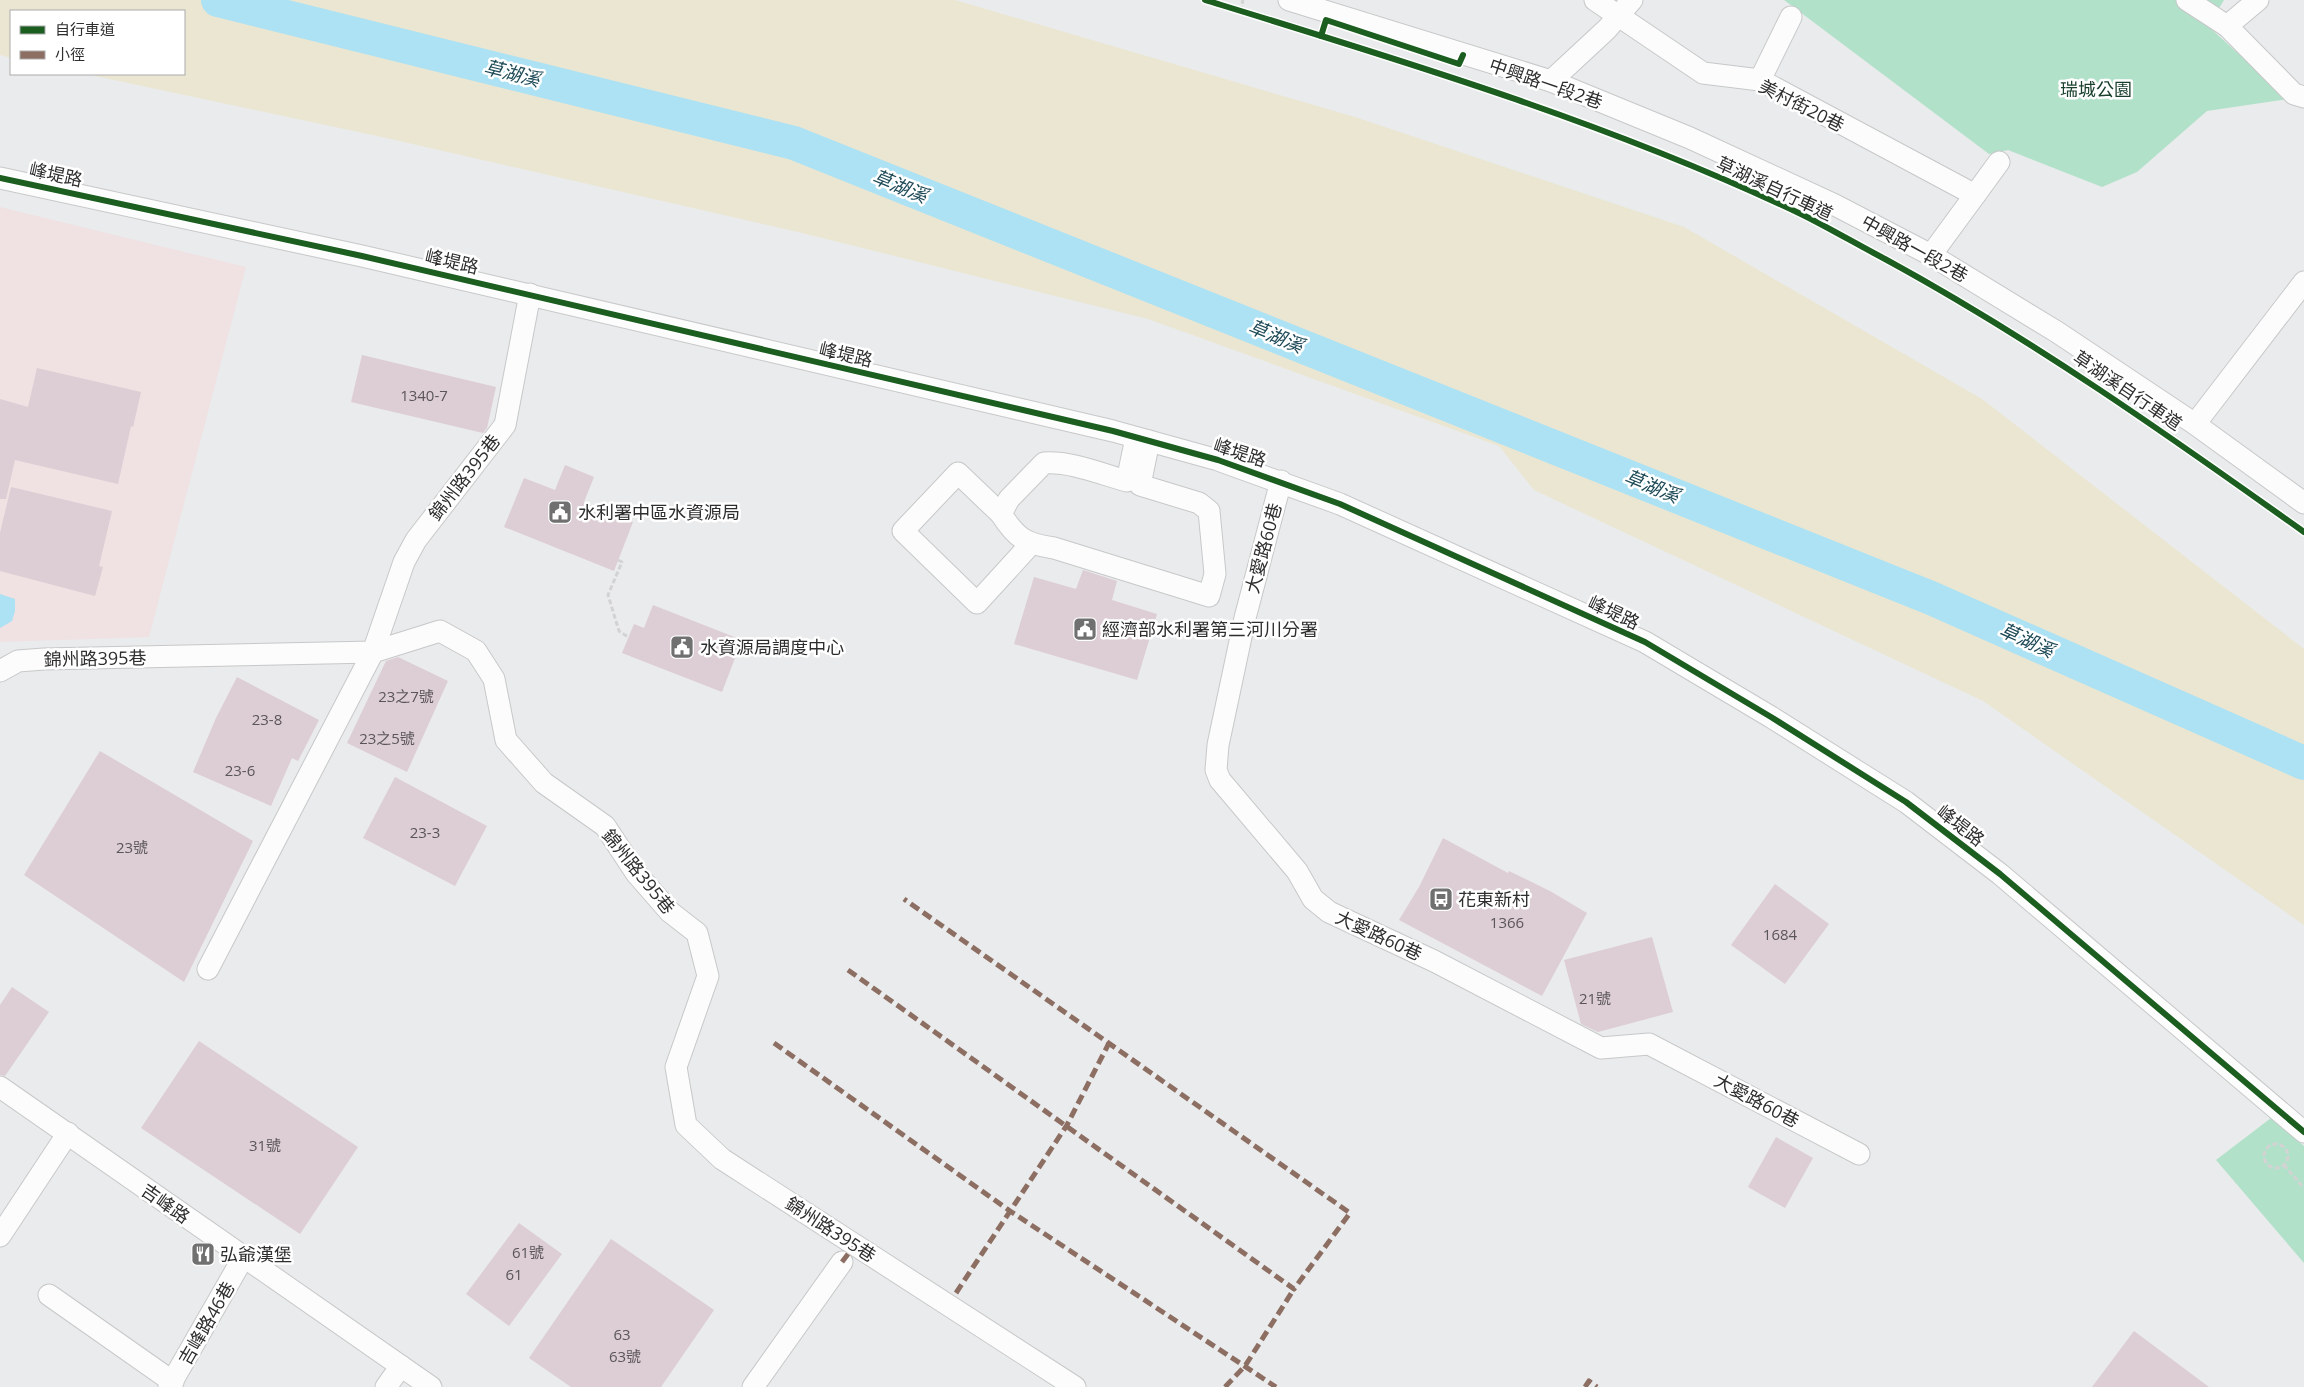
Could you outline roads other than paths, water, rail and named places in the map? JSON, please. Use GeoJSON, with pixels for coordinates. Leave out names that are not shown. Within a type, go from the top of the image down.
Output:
{"type":"FeatureCollection","features":[{"type":"Feature","properties":{"kind":"street","name":"美村街20巷"},"geometry":{"type":"LineString","coordinates":[[1595,0],[1703,73],[1760,80],[1975,196]]}},
{"type":"Feature","properties":{"kind":"street"},"geometry":{"type":"LineString","coordinates":[[1551,81],[1618,17],[1632,0]]}},
{"type":"Feature","properties":{"kind":"street"},"geometry":{"type":"LineString","coordinates":[[2187,0],[2227,26],[2294,94],[2304,97]]}},
{"type":"Feature","properties":{"kind":"street"},"geometry":{"type":"LineString","coordinates":[[2227,26],[2258,0]]}},
{"type":"Feature","properties":{"kind":"street","name":"中興路一段2巷"},"geometry":{"type":"LineString","coordinates":[[1302,2],[1551,81],[1690,138],[1834,205],[1931,255],[2058,332],[2301,495]]}},
{"type":"Feature","properties":{"kind":"street"},"geometry":{"type":"LineString","coordinates":[[1760,80],[1791,17]]}},
{"type":"Feature","properties":{"kind":"street"},"geometry":{"type":"LineString","coordinates":[[1931,255],[1998,162]]}},
{"type":"Feature","properties":{"kind":"street","name":"峰堤路"},"geometry":{"type":"LineString","coordinates":[[0,178],[164,212],[530,294],[1142,440],[1218,460],[1281,481],[1349,508],[1645,642],[1836,756],[1906,802],[2000,874],[2304,1132]]}},
{"type":"Feature","properties":{"kind":"street"},"geometry":{"type":"LineString","coordinates":[[2195,424],[2304,282]]}},
{"type":"Feature","properties":{"kind":"street","name":"錦州路395巷"},"geometry":{"type":"LineString","coordinates":[[208,969],[373,652],[404,562],[416,540],[505,425],[530,294]]}},
{"type":"Feature","properties":{"kind":"street"},"geometry":{"type":"LineString","coordinates":[[1001,514],[1009,498],[1044,463],[1054,462],[1126,481],[1142,440]]}},
{"type":"Feature","properties":{"kind":"street"},"geometry":{"type":"LineString","coordinates":[[1030,545],[977,602],[903,531],[958,473],[1030,545],[1054,548],[1209,596],[1214,574],[1214,551],[1209,511],[1199,503],[1140,485],[1142,440]]}},
{"type":"Feature","properties":{"kind":"street","name":"大愛路60巷"},"geometry":{"type":"LineString","coordinates":[[1281,481],[1245,618],[1218,745],[1216,770],[1220,780],[1297,871],[1313,899],[1329,912],[1350,923],[1434,961],[1601,1048],[1649,1044],[1859,1154]]}},
{"type":"Feature","properties":{"kind":"street","name":"錦州路395巷"},"geometry":{"type":"LineString","coordinates":[[0,671],[18,661],[44,659],[373,652],[440,631],[476,651],[494,679],[506,740],[544,783],[605,826],[636,873],[670,912],[697,933],[708,976],[676,1067],[686,1124],[722,1159],[1075,1387]]}},
{"type":"Feature","properties":{"kind":"street","name":"吉峰路"},"geometry":{"type":"LineString","coordinates":[[0,1087],[68,1133],[243,1258],[431,1387]]}},
{"type":"Feature","properties":{"kind":"street"},"geometry":{"type":"LineString","coordinates":[[0,1236],[68,1133]]}},
{"type":"Feature","properties":{"kind":"street","name":"吉峰路46巷"},"geometry":{"type":"LineString","coordinates":[[171,1384],[243,1258]]}},
{"type":"Feature","properties":{"kind":"street"},"geometry":{"type":"LineString","coordinates":[[753,1387],[842,1262]]}},
{"type":"Feature","properties":{"kind":"street"},"geometry":{"type":"LineString","coordinates":[[49,1295],[171,1384]]}},
{"type":"Feature","properties":{"kind":"street"},"geometry":{"type":"LineString","coordinates":[[386,1387],[401,1366]]}},
{"type":"Feature","properties":{"kind":"water"},"geometry":{"type":"Polygon","coordinates":[[[0,594],[15,599],[15,611],[12,621],[0,628],[0,594]]]}},
{"type":"Feature","properties":{"kind":"waterway","name":"草湖溪"},"geometry":{"type":"LineString","coordinates":[[218,0],[794,143],[1931,598],[2304,763]]}},
{"type":"Feature","properties":{"kind":"place","name":"水利署中區水資源局"},"geometry":{"type":"Point","coordinates":[560,512]}},
{"type":"Feature","properties":{"kind":"place","name":"經濟部水利署第三河川分署"},"geometry":{"type":"Point","coordinates":[1085,629]}},
{"type":"Feature","properties":{"kind":"place","name":"水資源局調度中心"},"geometry":{"type":"Point","coordinates":[682,647]}},
{"type":"Feature","properties":{"kind":"place","name":"花東新村"},"geometry":{"type":"Point","coordinates":[1441,899]}},
{"type":"Feature","properties":{"kind":"place","name":"弘爺漢堡"},"geometry":{"type":"Point","coordinates":[203,1254]}},
{"type":"Feature","properties":{"kind":"park label","name":"瑞城公園"},"geometry":{"type":"Point","coordinates":[2096,89]}}]}
